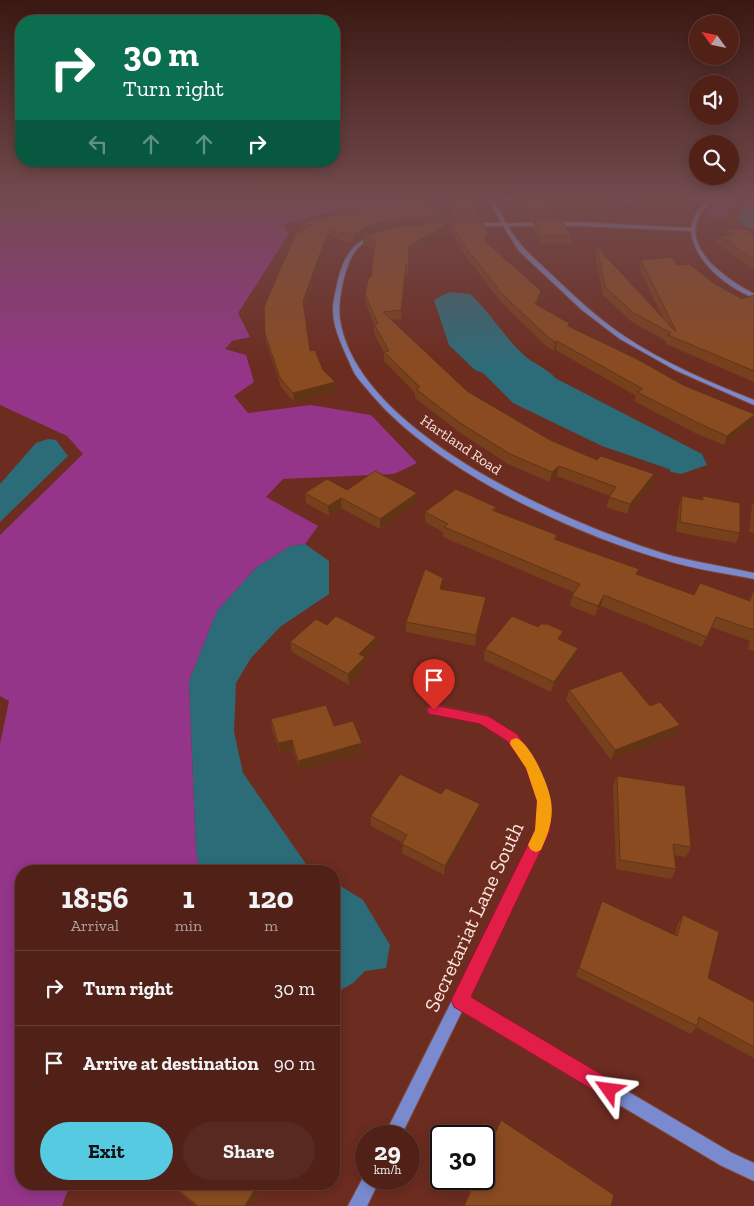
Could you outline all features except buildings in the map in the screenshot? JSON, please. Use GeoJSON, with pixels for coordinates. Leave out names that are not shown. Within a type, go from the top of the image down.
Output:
{"type":"FeatureCollection","features":[{"type":"Feature","properties":{"kind":"street","name":"Hartland Road"},"geometry":{"type":"LineString","coordinates":[[350,255],[337,300],[337,322],[343,346],[354,368],[374,394],[400,419],[437,449],[499,487],[560,517],[660,555],[754,576]]}},
{"type":"Feature","properties":{"kind":"street"},"geometry":{"type":"LineString","coordinates":[[527,255],[606,327],[636,346],[696,377],[754,403]]}},
{"type":"Feature","properties":{"kind":"street"},"geometry":{"type":"LineString","coordinates":[[702,255],[724,276],[754,296]]}},
{"type":"Feature","properties":{"kind":"street","name":"Secretariat Lane South"},"geometry":{"type":"LineString","coordinates":[[398,1125],[543,831],[544,801],[532,766],[512,738],[483,719],[434,710]]}},
{"type":"Feature","properties":{"kind":"street"},"geometry":{"type":"LineString","coordinates":[[460,1000],[726,1159],[754,1172]]}},
{"type":"Feature","properties":{"kind":"street"},"geometry":{"type":"LineString","coordinates":[[357,1206],[365,1190]]}},
{"type":"Feature","properties":{"kind":"shaded area"},"geometry":{"type":"Polygon","coordinates":[[[0,255],[275,255],[238,313],[250,337],[232,341],[225,349],[246,355],[254,382],[234,396],[248,413],[311,405],[371,415],[417,463],[394,474],[283,479],[266,497],[318,526],[305,544],[291,546],[257,567],[217,611],[189,681],[196,851],[199,865],[15,865],[15,1190],[68,1190],[62,1206],[0,1206],[0,744],[9,701],[0,696],[0,535],[83,454],[67,436],[0,405],[0,255]]]}},
{"type":"Feature","properties":{"kind":"water"},"geometry":{"type":"Polygon","coordinates":[[[449,292],[470,294],[517,348],[555,378],[702,454],[707,465],[681,474],[671,472],[669,469],[602,446],[513,403],[483,373],[475,370],[449,345],[434,300],[449,292]]]}},
{"type":"Feature","properties":{"kind":"water"},"geometry":{"type":"Polygon","coordinates":[[[48,439],[56,440],[68,456],[0,522],[0,484],[36,443],[48,439]]]}},
{"type":"Feature","properties":{"kind":"water"},"geometry":{"type":"Polygon","coordinates":[[[305,544],[329,561],[329,594],[280,627],[251,658],[236,683],[234,732],[243,773],[307,865],[199,865],[196,851],[189,681],[217,611],[257,567],[291,546],[305,544]]]}},
{"type":"Feature","properties":{"kind":"water"},"geometry":{"type":"Polygon","coordinates":[[[340,886],[363,900],[390,945],[386,968],[365,971],[353,983],[340,991],[340,886]]]}},
{"type":"Feature","properties":{"kind":"slow traffic"},"geometry":{"type":"LineString","coordinates":[[516,744],[532,766],[544,801],[543,831],[536,845]]}},
{"type":"Feature","properties":{"kind":"route"},"geometry":{"type":"LineString","coordinates":[[434,710],[483,719],[512,738],[532,766],[544,801],[543,831],[460,1000],[609,1090]]}}]}
